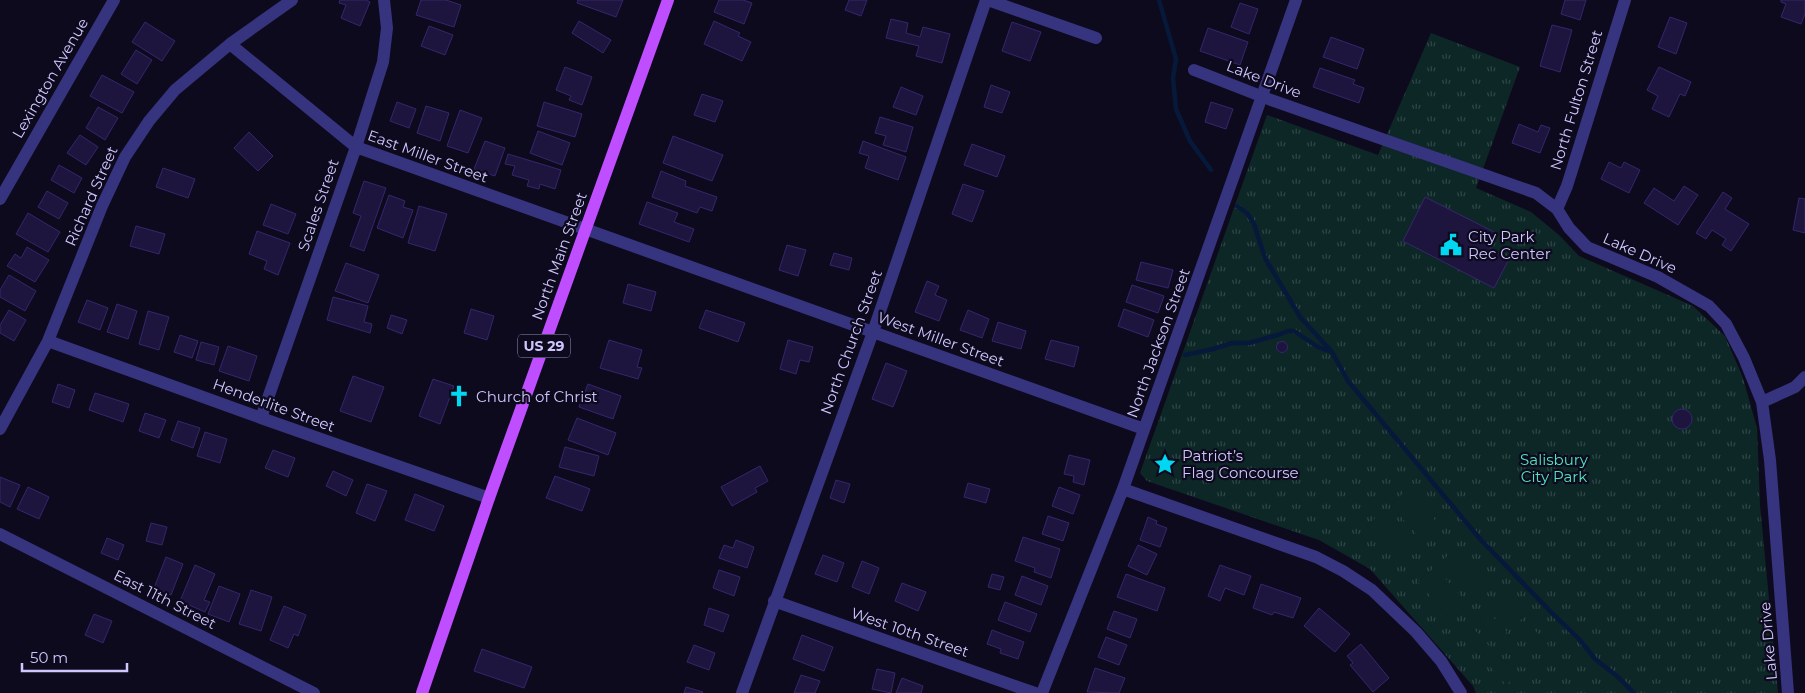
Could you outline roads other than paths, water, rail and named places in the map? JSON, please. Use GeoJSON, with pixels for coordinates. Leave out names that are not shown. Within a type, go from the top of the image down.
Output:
{"type":"FeatureCollection","features":[{"type":"Feature","properties":{"kind":"main road","name":"North Main Street"},"geometry":{"type":"LineString","coordinates":[[422,693],[489,498],[668,0]]}},
{"type":"Feature","properties":{"kind":"street","name":"Lexington Avenue"},"geometry":{"type":"LineString","coordinates":[[0,199],[114,0]]}},
{"type":"Feature","properties":{"kind":"street","name":"Richard Street"},"geometry":{"type":"LineString","coordinates":[[0,429],[48,340],[102,206],[125,157],[174,90],[230,44],[292,0]]}},
{"type":"Feature","properties":{"kind":"street","name":"Scales Street"},"geometry":{"type":"LineString","coordinates":[[261,418],[356,147],[383,62],[387,28],[384,0]]}},
{"type":"Feature","properties":{"kind":"street"},"geometry":{"type":"LineString","coordinates":[[987,0],[1096,38]]}},
{"type":"Feature","properties":{"kind":"street","name":"North Church Street"},"geometry":{"type":"LineString","coordinates":[[742,693],[873,332],[987,0]]}},
{"type":"Feature","properties":{"kind":"street","name":"North Jackson Street"},"geometry":{"type":"LineString","coordinates":[[1042,693],[1123,489],[1296,0]]}},
{"type":"Feature","properties":{"kind":"street","name":"North Fulton Street"},"geometry":{"type":"LineString","coordinates":[[1556,210],[1566,186],[1625,0]]}},
{"type":"Feature","properties":{"kind":"street","name":"East Miller Street"},"geometry":{"type":"LineString","coordinates":[[230,44],[356,147],[586,230]]}},
{"type":"Feature","properties":{"kind":"street","name":"Lake Drive"},"geometry":{"type":"LineString","coordinates":[[1194,70],[1262,97],[1536,193],[1556,210],[1586,247],[1658,277],[1709,306],[1726,324],[1744,358],[1762,402],[1770,460],[1788,693]]}},
{"type":"Feature","properties":{"kind":"street","name":"West Miller Street"},"geometry":{"type":"LineString","coordinates":[[586,230],[1144,429]]}},
{"type":"Feature","properties":{"kind":"street","name":"Henderlite Street"},"geometry":{"type":"LineString","coordinates":[[48,340],[261,418],[489,498]]}},
{"type":"Feature","properties":{"kind":"street"},"geometry":{"type":"LineString","coordinates":[[1762,402],[1795,387],[1805,377]]}},
{"type":"Feature","properties":{"kind":"street"},"geometry":{"type":"LineString","coordinates":[[1123,489],[1316,557],[1343,571],[1372,590],[1416,632],[1441,660],[1461,693]]}},
{"type":"Feature","properties":{"kind":"street","name":"East 11th Street"},"geometry":{"type":"LineString","coordinates":[[0,534],[314,693]]}},
{"type":"Feature","properties":{"kind":"street","name":"West 10th Street"},"geometry":{"type":"LineString","coordinates":[[774,602],[1036,693]]}},
{"type":"Feature","properties":{"kind":"waterway"},"geometry":{"type":"LineString","coordinates":[[1159,0],[1176,59],[1173,78],[1176,109],[1190,141],[1211,170]]}},
{"type":"Feature","properties":{"kind":"waterway"},"geometry":{"type":"LineString","coordinates":[[1237,206],[1247,213],[1254,224],[1265,258],[1300,317],[1332,352],[1348,381],[1481,540],[1580,640],[1595,659],[1617,676],[1634,693]]}},
{"type":"Feature","properties":{"kind":"waterway"},"geometry":{"type":"LineString","coordinates":[[1185,355],[1232,343],[1249,343],[1288,331],[1294,331],[1318,347],[1329,351]]}},
{"type":"Feature","properties":{"kind":"place","name":"City Park Rec Center"},"geometry":{"type":"Point","coordinates":[1451,245]}},
{"type":"Feature","properties":{"kind":"place","name":"Church of Christ"},"geometry":{"type":"Point","coordinates":[459,396]}},
{"type":"Feature","properties":{"kind":"place","name":"Patriot’s Flag Concourse"},"geometry":{"type":"Point","coordinates":[1165,464]}},
{"type":"Feature","properties":{"kind":"park label","name":"Salisbury City Park"},"geometry":{"type":"Point","coordinates":[1554,468]}}]}
